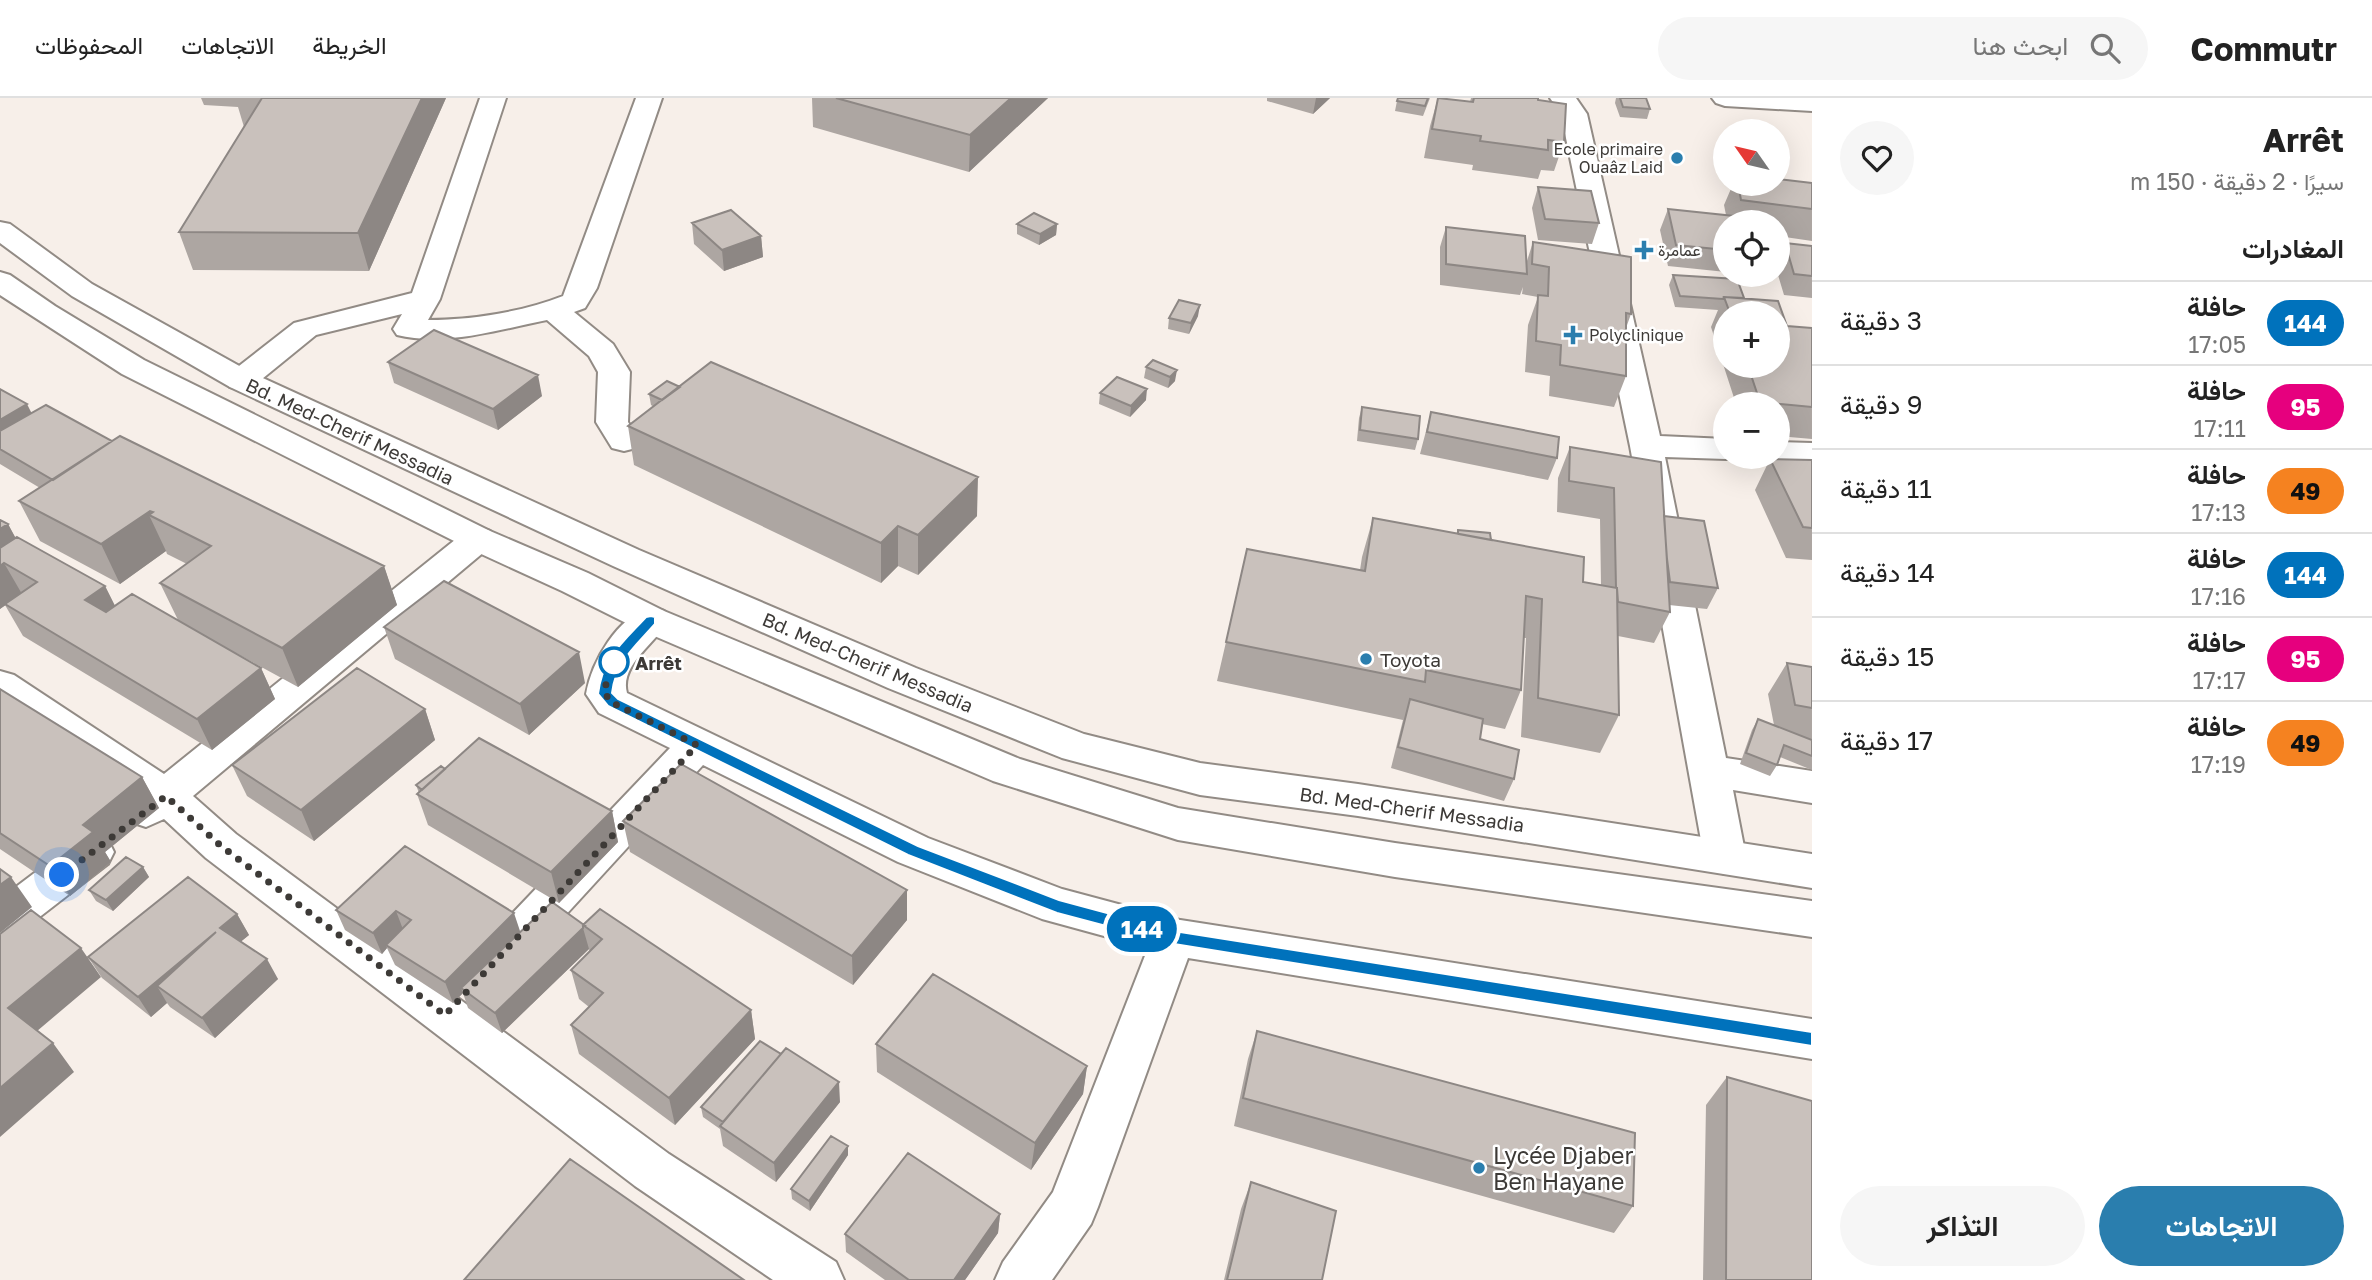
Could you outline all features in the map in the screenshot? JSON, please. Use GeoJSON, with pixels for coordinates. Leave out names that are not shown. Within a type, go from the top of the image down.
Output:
{"type":"FeatureCollection","features":[{"type":"Feature","properties":{"kind":"main road"},"geometry":{"type":"LineString","coordinates":[[493,98],[425,299],[408,329],[455,328],[554,310],[574,302],[582,288],[649,98]]}},
{"type":"Feature","properties":{"kind":"main road"},"geometry":{"type":"LineString","coordinates":[[1563,98],[1574,114],[1646,446],[1725,857]]}},
{"type":"Feature","properties":{"kind":"main road"},"geometry":{"type":"LineString","coordinates":[[1725,98],[1801,101]]}},
{"type":"Feature","properties":{"kind":"main road","name":"Bd. Med-Cherif Messadia"},"geometry":{"type":"LineString","coordinates":[[0,230],[82,290],[174,345],[241,380],[626,558],[902,678],[1076,747],[1200,779],[1358,800],[1812,871]]}},
{"type":"Feature","properties":{"kind":"main road","name":"Bd. Med-Cherif Messadia"},"geometry":{"type":"LineString","coordinates":[[0,281],[133,366],[478,539],[575,582],[651,620],[1007,770],[1178,824],[1395,860],[1812,919]]}},
{"type":"Feature","properties":{"kind":"main road"},"geometry":{"type":"LineString","coordinates":[[241,380],[304,329],[425,299]]}},
{"type":"Feature","properties":{"kind":"main road"},"geometry":{"type":"LineString","coordinates":[[554,310],[602,351],[614,372],[612,422],[624,441]]}},
{"type":"Feature","properties":{"kind":"main road"},"geometry":{"type":"LineString","coordinates":[[1646,446],[1713,449]]}},
{"type":"Feature","properties":{"kind":"main road"},"geometry":{"type":"LineString","coordinates":[[1790,452],[1812,453]]}},
{"type":"Feature","properties":{"kind":"main road"},"geometry":{"type":"LineString","coordinates":[[0,923],[166,796],[478,539]]}},
{"type":"Feature","properties":{"kind":"main road"},"geometry":{"type":"LineString","coordinates":[[651,620],[617,657],[607,673],[605,694],[613,703],[913,850],[1057,906],[1174,937],[1812,1039]]}},
{"type":"Feature","properties":{"kind":"main road"},"geometry":{"type":"LineString","coordinates":[[0,685],[166,796],[221,846],[652,1170],[818,1280]]}},
{"type":"Feature","properties":{"kind":"main road"},"geometry":{"type":"LineString","coordinates":[[445,1015],[697,745]]}},
{"type":"Feature","properties":{"kind":"main road"},"geometry":{"type":"LineString","coordinates":[[1707,771],[1812,788]]}},
{"type":"Feature","properties":{"kind":"main road"},"geometry":{"type":"LineString","coordinates":[[1021,1280],[1073,1207],[1174,937]]}},
{"type":"Feature","properties":{"kind":"building"},"geometry":{"type":"Polygon","coordinates":[[[262,98],[422,98],[358,233],[179,232],[262,98]]]}},
{"type":"Feature","properties":{"kind":"building"},"geometry":{"type":"Polygon","coordinates":[[[836,98],[1011,98],[970,135],[836,98]]]}},
{"type":"Feature","properties":{"kind":"building"},"geometry":{"type":"Polygon","coordinates":[[[1398,98],[1428,98],[1425,106],[1397,101],[1398,98]]]}},
{"type":"Feature","properties":{"kind":"building"},"geometry":{"type":"Polygon","coordinates":[[[1438,98],[1473,102],[1474,98],[1538,98],[1566,104],[1564,142],[1548,140],[1548,150],[1480,141],[1481,136],[1432,129],[1438,98]]]}},
{"type":"Feature","properties":{"kind":"building"},"geometry":{"type":"Polygon","coordinates":[[[1620,98],[1646,98],[1650,109],[1623,107],[1620,98]]]}},
{"type":"Feature","properties":{"kind":"building"},"geometry":{"type":"Polygon","coordinates":[[[1790,180],[1812,183],[1812,209],[1741,200],[1740,196],[1790,196],[1790,180]]]}},
{"type":"Feature","properties":{"kind":"building"},"geometry":{"type":"Polygon","coordinates":[[[1538,187],[1591,191],[1599,223],[1545,219],[1538,187]]]}},
{"type":"Feature","properties":{"kind":"building"},"geometry":{"type":"Polygon","coordinates":[[[1668,209],[1713,214],[1713,249],[1676,245],[1668,209]]]}},
{"type":"Feature","properties":{"kind":"building"},"geometry":{"type":"Polygon","coordinates":[[[731,210],[761,236],[722,250],[692,223],[731,210]]]}},
{"type":"Feature","properties":{"kind":"building"},"geometry":{"type":"Polygon","coordinates":[[[1034,213],[1057,224],[1040,234],[1017,224],[1034,213]]]}},
{"type":"Feature","properties":{"kind":"building"},"geometry":{"type":"Polygon","coordinates":[[[1446,227],[1525,236],[1527,274],[1446,264],[1446,227]]]}},
{"type":"Feature","properties":{"kind":"building","name":"Polyclinique"},"geometry":{"type":"Polygon","coordinates":[[[1533,242],[1631,257],[1631,314],[1626,313],[1626,376],[1560,365],[1561,345],[1536,341],[1538,295],[1548,296],[1549,267],[1532,264],[1533,242]]]}},
{"type":"Feature","properties":{"kind":"building"},"geometry":{"type":"Polygon","coordinates":[[[1790,244],[1812,246],[1812,276],[1794,274],[1790,260],[1790,244]]]}},
{"type":"Feature","properties":{"kind":"building"},"geometry":{"type":"Polygon","coordinates":[[[1673,275],[1713,278],[1713,287],[1740,287],[1744,298],[1723,299],[1680,296],[1673,275]]]}},
{"type":"Feature","properties":{"kind":"building"},"geometry":{"type":"Polygon","coordinates":[[[1724,297],[1778,301],[1726,301],[1724,297]]]}},
{"type":"Feature","properties":{"kind":"building"},"geometry":{"type":"Polygon","coordinates":[[[1179,300],[1200,305],[1191,323],[1169,318],[1179,300]]]}},
{"type":"Feature","properties":{"kind":"building"},"geometry":{"type":"Polygon","coordinates":[[[1790,326],[1812,328],[1812,407],[1790,405],[1790,392],[1757,392],[1752,378],[1790,378],[1790,326]]]}},
{"type":"Feature","properties":{"kind":"building"},"geometry":{"type":"Polygon","coordinates":[[[434,330],[538,375],[493,409],[388,362],[434,330]]]}},
{"type":"Feature","properties":{"kind":"building"},"geometry":{"type":"Polygon","coordinates":[[[1153,360],[1177,370],[1170,377],[1146,367],[1153,360]]]}},
{"type":"Feature","properties":{"kind":"building"},"geometry":{"type":"Polygon","coordinates":[[[711,362],[978,477],[918,535],[898,526],[881,543],[628,426],[711,362]]]}},
{"type":"Feature","properties":{"kind":"building"},"geometry":{"type":"Polygon","coordinates":[[[1117,377],[1147,389],[1131,406],[1100,393],[1117,377]]]}},
{"type":"Feature","properties":{"kind":"building"},"geometry":{"type":"Polygon","coordinates":[[[667,381],[680,387],[662,400],[649,394],[667,381]]]}},
{"type":"Feature","properties":{"kind":"building"},"geometry":{"type":"Polygon","coordinates":[[[0,389],[27,404],[0,420],[0,389]]]}},
{"type":"Feature","properties":{"kind":"building"},"geometry":{"type":"Polygon","coordinates":[[[46,405],[112,441],[53,480],[0,449],[0,431],[46,405]]]}},
{"type":"Feature","properties":{"kind":"building"},"geometry":{"type":"Polygon","coordinates":[[[1362,407],[1420,416],[1418,439],[1360,430],[1362,407]]]}},
{"type":"Feature","properties":{"kind":"building"},"geometry":{"type":"Polygon","coordinates":[[[1431,412],[1559,437],[1557,458],[1427,432],[1431,412]]]}},
{"type":"Feature","properties":{"kind":"building"},"geometry":{"type":"Polygon","coordinates":[[[120,436],[384,566],[282,648],[160,583],[211,546],[149,515],[153,512],[150,511],[101,544],[19,501],[120,436]]]}},
{"type":"Feature","properties":{"kind":"building"},"geometry":{"type":"Polygon","coordinates":[[[1570,447],[1661,462],[1670,612],[1618,602],[1614,488],[1569,481],[1570,447]]]}},
{"type":"Feature","properties":{"kind":"building"},"geometry":{"type":"Polygon","coordinates":[[[1790,459],[1812,460],[1812,528],[1803,527],[1775,469],[1790,469],[1790,459]]]}},
{"type":"Feature","properties":{"kind":"building"},"geometry":{"type":"Polygon","coordinates":[[[1664,516],[1704,521],[1718,588],[1670,582],[1664,516]]]}},
{"type":"Feature","properties":{"kind":"building","name":"Toyota"},"geometry":{"type":"Polygon","coordinates":[[[1373,518],[1584,557],[1583,582],[1617,588],[1619,715],[1538,698],[1542,599],[1526,596],[1521,690],[1426,670],[1425,682],[1226,642],[1247,549],[1365,571],[1373,518]]]}},
{"type":"Feature","properties":{"kind":"building"},"geometry":{"type":"Polygon","coordinates":[[[0,520],[8,524],[0,529],[0,520]]]}},
{"type":"Feature","properties":{"kind":"building"},"geometry":{"type":"Polygon","coordinates":[[[1458,530],[1490,533],[1491,540],[1458,534],[1458,530]]]}},
{"type":"Feature","properties":{"kind":"building"},"geometry":{"type":"Polygon","coordinates":[[[17,537],[105,586],[85,600],[106,612],[132,594],[261,668],[197,719],[5,604],[37,582],[4,563],[0,566],[0,548],[17,537]]]}},
{"type":"Feature","properties":{"kind":"building"},"geometry":{"type":"Polygon","coordinates":[[[444,581],[579,652],[520,704],[384,627],[444,581]]]}},
{"type":"Feature","properties":{"kind":"building"},"geometry":{"type":"Polygon","coordinates":[[[1787,663],[1812,667],[1812,708],[1795,705],[1787,663]]]}},
{"type":"Feature","properties":{"kind":"building"},"geometry":{"type":"Polygon","coordinates":[[[357,668],[425,709],[301,810],[232,765],[357,668]]]}},
{"type":"Feature","properties":{"kind":"building"},"geometry":{"type":"Polygon","coordinates":[[[0,689],[142,777],[83,825],[93,832],[50,866],[0,833],[0,689]]]}},
{"type":"Feature","properties":{"kind":"building"},"geometry":{"type":"Polygon","coordinates":[[[1410,699],[1483,719],[1480,739],[1519,750],[1514,779],[1398,747],[1410,699]]]}},
{"type":"Feature","properties":{"kind":"building"},"geometry":{"type":"Polygon","coordinates":[[[1758,719],[1812,740],[1812,756],[1784,745],[1777,765],[1746,753],[1758,719]]]}},
{"type":"Feature","properties":{"kind":"building"},"geometry":{"type":"Polygon","coordinates":[[[479,738],[612,811],[551,872],[417,794],[479,738]]]}},
{"type":"Feature","properties":{"kind":"building"},"geometry":{"type":"Polygon","coordinates":[[[681,764],[907,890],[852,956],[623,821],[681,764]]]}},
{"type":"Feature","properties":{"kind":"building"},"geometry":{"type":"Polygon","coordinates":[[[441,766],[445,769],[422,790],[416,785],[441,766]]]}},
{"type":"Feature","properties":{"kind":"building"},"geometry":{"type":"Polygon","coordinates":[[[405,846],[514,913],[445,982],[386,945],[411,920],[396,911],[373,933],[336,910],[405,846]]]}},
{"type":"Feature","properties":{"kind":"building"},"geometry":{"type":"Polygon","coordinates":[[[126,857],[143,867],[106,900],[89,890],[126,857]]]}},
{"type":"Feature","properties":{"kind":"building"},"geometry":{"type":"Polygon","coordinates":[[[0,869],[11,877],[0,885],[0,869]]]}},
{"type":"Feature","properties":{"kind":"building"},"geometry":{"type":"Polygon","coordinates":[[[188,877],[237,914],[220,928],[267,959],[202,1018],[157,986],[216,932],[138,997],[88,957],[188,877]]]}},
{"type":"Feature","properties":{"kind":"building"},"geometry":{"type":"Polygon","coordinates":[[[552,902],[584,925],[583,928],[495,1013],[461,988],[552,902]]]}},
{"type":"Feature","properties":{"kind":"building"},"geometry":{"type":"Polygon","coordinates":[[[600,909],[751,1010],[669,1098],[571,1025],[603,993],[571,970],[602,939],[583,925],[600,909]]]}},
{"type":"Feature","properties":{"kind":"building"},"geometry":{"type":"Polygon","coordinates":[[[31,910],[81,948],[8,1008],[53,1043],[0,1088],[0,934],[31,910]]]}},
{"type":"Feature","properties":{"kind":"building"},"geometry":{"type":"Polygon","coordinates":[[[933,974],[1087,1066],[1035,1143],[876,1044],[933,974]]]}},
{"type":"Feature","properties":{"kind":"building"},"geometry":{"type":"Polygon","coordinates":[[[1257,1031],[1635,1133],[1633,1206],[1243,1098],[1257,1031]]]}},
{"type":"Feature","properties":{"kind":"building"},"geometry":{"type":"Polygon","coordinates":[[[760,1041],[781,1054],[723,1122],[701,1107],[760,1041]]]}},
{"type":"Feature","properties":{"kind":"building"},"geometry":{"type":"Polygon","coordinates":[[[786,1048],[839,1082],[774,1163],[720,1126],[786,1048]]]}},
{"type":"Feature","properties":{"kind":"building"},"geometry":{"type":"Polygon","coordinates":[[[1727,1077],[1812,1101],[1812,1280],[1726,1280],[1727,1077]]]}},
{"type":"Feature","properties":{"kind":"building"},"geometry":{"type":"Polygon","coordinates":[[[831,1136],[848,1146],[809,1201],[791,1189],[831,1136]]]}},
{"type":"Feature","properties":{"kind":"building"},"geometry":{"type":"Polygon","coordinates":[[[908,1153],[1000,1214],[954,1280],[909,1280],[845,1234],[908,1153]]]}},
{"type":"Feature","properties":{"kind":"building"},"geometry":{"type":"Polygon","coordinates":[[[570,1159],[744,1280],[464,1280],[570,1159]]]}},
{"type":"Feature","properties":{"kind":"building"},"geometry":{"type":"Polygon","coordinates":[[[1251,1182],[1336,1211],[1322,1280],[1227,1280],[1251,1182]]]}},
{"type":"Feature","properties":{"kind":"bus line","name":"144"},"geometry":{"type":"LineString","coordinates":[[651,620],[617,657],[607,673],[605,694],[613,703],[913,850],[1057,906],[1174,937],[1812,1039]]}},
{"type":"Feature","properties":{"kind":"place","name":"Ecole primaire Ouaâz Laid"},"geometry":{"type":"Point","coordinates":[1677,158]}},
{"type":"Feature","properties":{"kind":"place","name":"عمامرة"},"geometry":{"type":"Point","coordinates":[1644,250]}},
{"type":"Feature","properties":{"kind":"place","name":"Polyclinique"},"geometry":{"type":"Point","coordinates":[1573,335]}},
{"type":"Feature","properties":{"kind":"place","name":"Toyota"},"geometry":{"type":"Point","coordinates":[1366,659]}},
{"type":"Feature","properties":{"kind":"place","name":"Arrêt"},"geometry":{"type":"Point","coordinates":[614,662]}},
{"type":"Feature","properties":{"kind":"place","name":"Lycée Djaber Ben Hayane"},"geometry":{"type":"Point","coordinates":[1479,1168]}},
{"type":"Feature","properties":{"kind":"route"},"geometry":{"type":"LineString","coordinates":[[62,875],[166,796],[221,846],[445,1015],[697,745],[613,703],[605,694],[607,673],[617,657],[614,662]]}}]}
